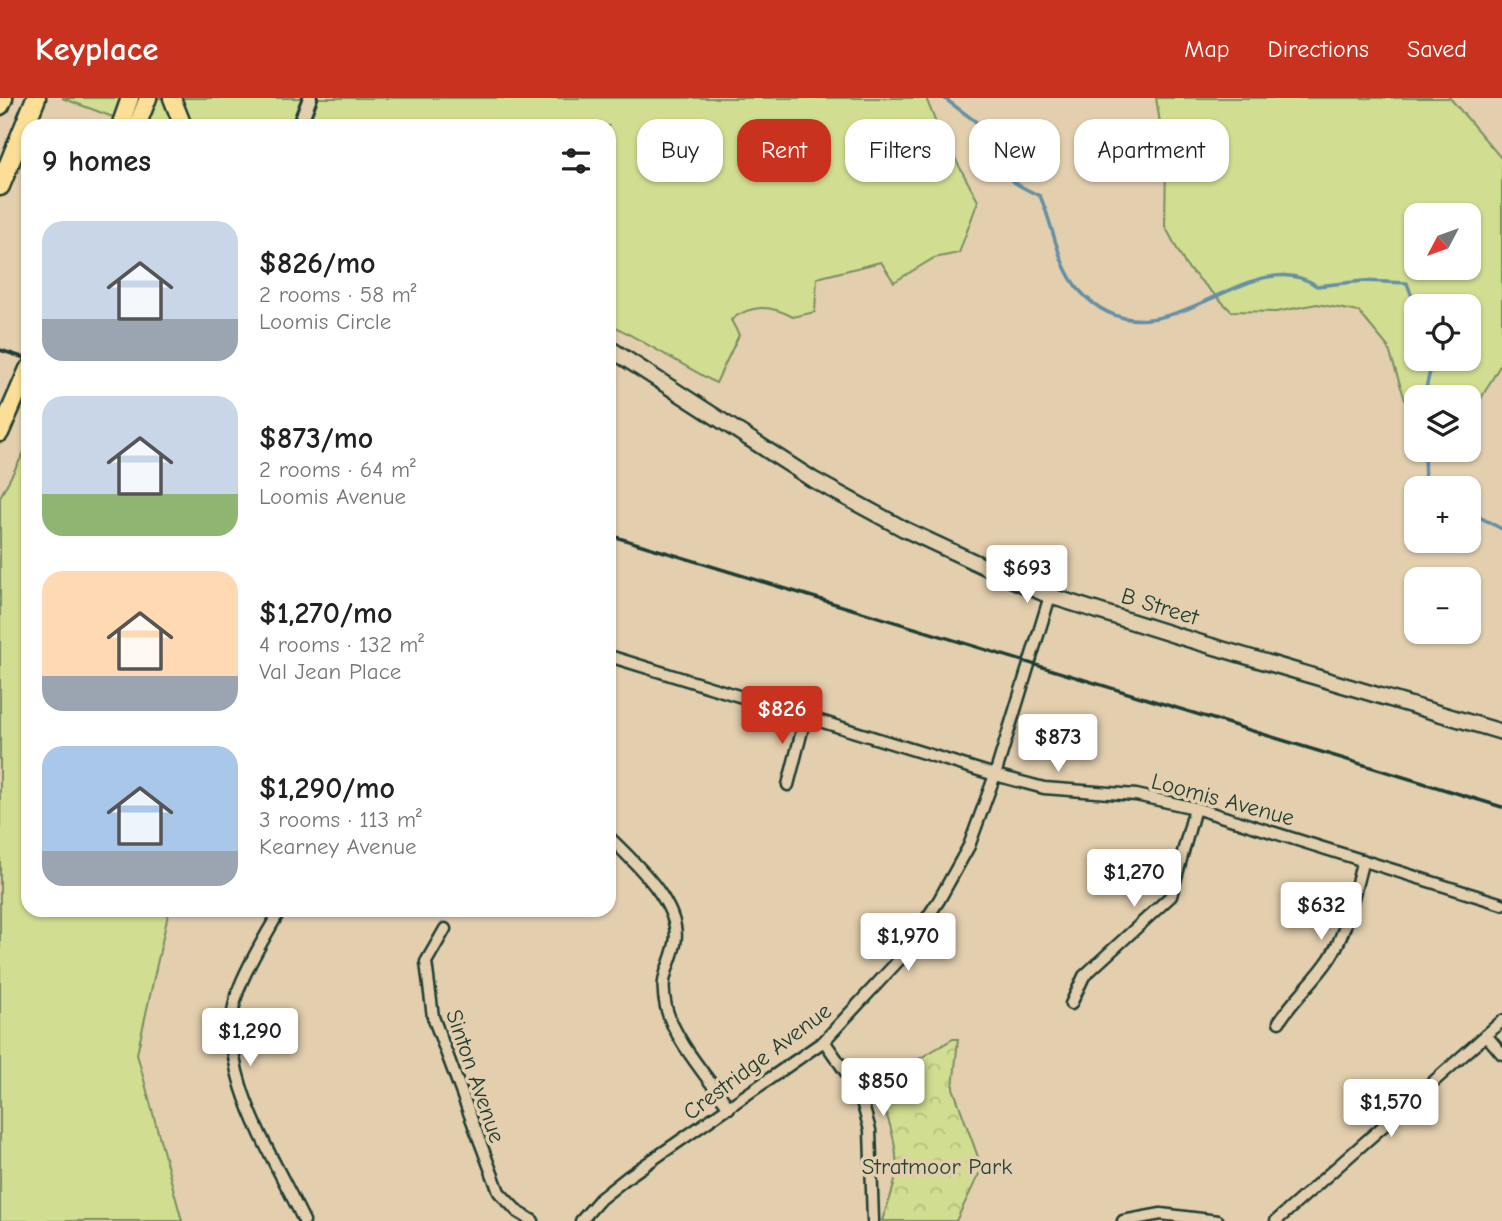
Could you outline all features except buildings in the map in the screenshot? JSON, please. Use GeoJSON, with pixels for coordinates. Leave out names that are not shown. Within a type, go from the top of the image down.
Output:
{"type":"FeatureCollection","features":[{"type":"Feature","properties":{"kind":"highway"},"geometry":{"type":"LineString","coordinates":[[0,105],[3,98]]}},
{"type":"Feature","properties":{"kind":"highway"},"geometry":{"type":"LineString","coordinates":[[27,119],[36,98]]}},
{"type":"Feature","properties":{"kind":"highway"},"geometry":{"type":"LineString","coordinates":[[0,186],[21,135]]}},
{"type":"Feature","properties":{"kind":"main road"},"geometry":{"type":"LineString","coordinates":[[122,119],[130,98]]}},
{"type":"Feature","properties":{"kind":"main road"},"geometry":{"type":"LineString","coordinates":[[140,119],[148,98]]}},
{"type":"Feature","properties":{"kind":"main road"},"geometry":{"type":"LineString","coordinates":[[172,98],[180,119]]}},
{"type":"Feature","properties":{"kind":"main road","name":"B Street"},"geometry":{"type":"LineString","coordinates":[[616,353],[785,462],[863,508],[943,548],[1050,596],[1502,732]]}},
{"type":"Feature","properties":{"kind":"main road"},"geometry":{"type":"LineString","coordinates":[[0,433],[21,385]]}},
{"type":"Feature","properties":{"kind":"street"},"geometry":{"type":"LineString","coordinates":[[303,119],[310,98]]}},
{"type":"Feature","properties":{"kind":"street","name":"Crestridge Avenue"},"geometry":{"type":"LineString","coordinates":[[581,1221],[600,1199],[629,1176],[824,1041],[884,978],[939,900],[969,846],[995,775],[1050,596]]}},
{"type":"Feature","properties":{"kind":"street","name":"Loomis Avenue"},"geometry":{"type":"LineString","coordinates":[[616,658],[995,775],[1044,788],[1136,795],[1195,808],[1502,904]]}},
{"type":"Feature","properties":{"kind":"street"},"geometry":{"type":"LineString","coordinates":[[788,785],[806,715]]}},
{"type":"Feature","properties":{"kind":"street"},"geometry":{"type":"LineString","coordinates":[[1071,1004],[1084,976],[1171,896],[1195,808]]}},
{"type":"Feature","properties":{"kind":"street"},"geometry":{"type":"LineString","coordinates":[[616,844],[645,873],[664,899],[676,942],[665,969],[667,1009],[676,1031],[729,1108]]}},
{"type":"Feature","properties":{"kind":"street"},"geometry":{"type":"LineString","coordinates":[[1279,1022],[1295,996],[1332,956],[1340,940],[1363,860]]}},
{"type":"Feature","properties":{"kind":"street"},"geometry":{"type":"LineString","coordinates":[[276,917],[238,992],[231,1042],[237,1079],[304,1221]]}},
{"type":"Feature","properties":{"kind":"street","name":"Sinton Avenue"},"geometry":{"type":"LineString","coordinates":[[445,929],[426,962],[433,1017],[499,1192],[518,1212],[533,1221]]}},
{"type":"Feature","properties":{"kind":"street"},"geometry":{"type":"LineString","coordinates":[[1276,1221],[1502,1021]]}},
{"type":"Feature","properties":{"kind":"street"},"geometry":{"type":"LineString","coordinates":[[1486,1035],[1502,1054]]}},
{"type":"Feature","properties":{"kind":"street"},"geometry":{"type":"LineString","coordinates":[[824,1041],[859,1091],[870,1130],[873,1221]]}},
{"type":"Feature","properties":{"kind":"street"},"geometry":{"type":"LineString","coordinates":[[1123,1221],[1161,1213],[1218,1221]]}},
{"type":"Feature","properties":{"kind":"green space"},"geometry":{"type":"Polygon","coordinates":[[[62,98],[926,98],[934,119],[845,119],[845,182],[955,182],[955,158],[978,201],[959,253],[934,258],[894,282],[881,262],[817,278],[815,312],[793,317],[777,310],[761,308],[746,311],[731,320],[739,335],[716,383],[616,327],[616,119],[118,119],[62,98]]]}},
{"type":"Feature","properties":{"kind":"green space"},"geometry":{"type":"Polygon","coordinates":[[[1156,98],[1450,98],[1502,159],[1502,362],[1481,398],[1481,385],[1404,385],[1404,397],[1388,347],[1359,312],[1317,304],[1276,312],[1231,311],[1186,266],[1165,226],[1166,182],[1229,182],[1229,119],[1159,119],[1156,98]]]}},
{"type":"Feature","properties":{"kind":"green space"},"geometry":{"type":"Polygon","coordinates":[[[21,458],[21,917],[167,917],[137,1054],[182,1221],[0,1221],[0,497],[21,458]]]}},
{"type":"Feature","properties":{"kind":"green space","name":"Stratmoor Park"},"geometry":{"type":"Polygon","coordinates":[[[953,1039],[958,1039],[953,1088],[982,1168],[956,1221],[882,1221],[894,1185],[896,1155],[888,1118],[874,1085],[953,1039]]]}},
{"type":"Feature","properties":{"kind":"waterway"},"geometry":{"type":"LineString","coordinates":[[944,98],[995,136],[1000,160],[1007,175],[1040,196],[1072,280],[1079,290],[1109,313],[1140,320],[1171,314],[1262,278],[1290,276],[1317,286],[1363,281],[1407,283],[1411,294]]}},
{"type":"Feature","properties":{"kind":"waterway"},"geometry":{"type":"LineString","coordinates":[[1427,385],[1430,371]]}},
{"type":"Feature","properties":{"kind":"waterway"},"geometry":{"type":"LineString","coordinates":[[1424,462],[1425,476]]}},
{"type":"Feature","properties":{"kind":"waterway"},"geometry":{"type":"LineString","coordinates":[[1481,518],[1502,529]]}},
{"type":"Feature","properties":{"kind":"railway"},"geometry":{"type":"LineString","coordinates":[[0,350],[21,357]]}},
{"type":"Feature","properties":{"kind":"railway"},"geometry":{"type":"LineString","coordinates":[[616,537],[1502,807]]}}]}
